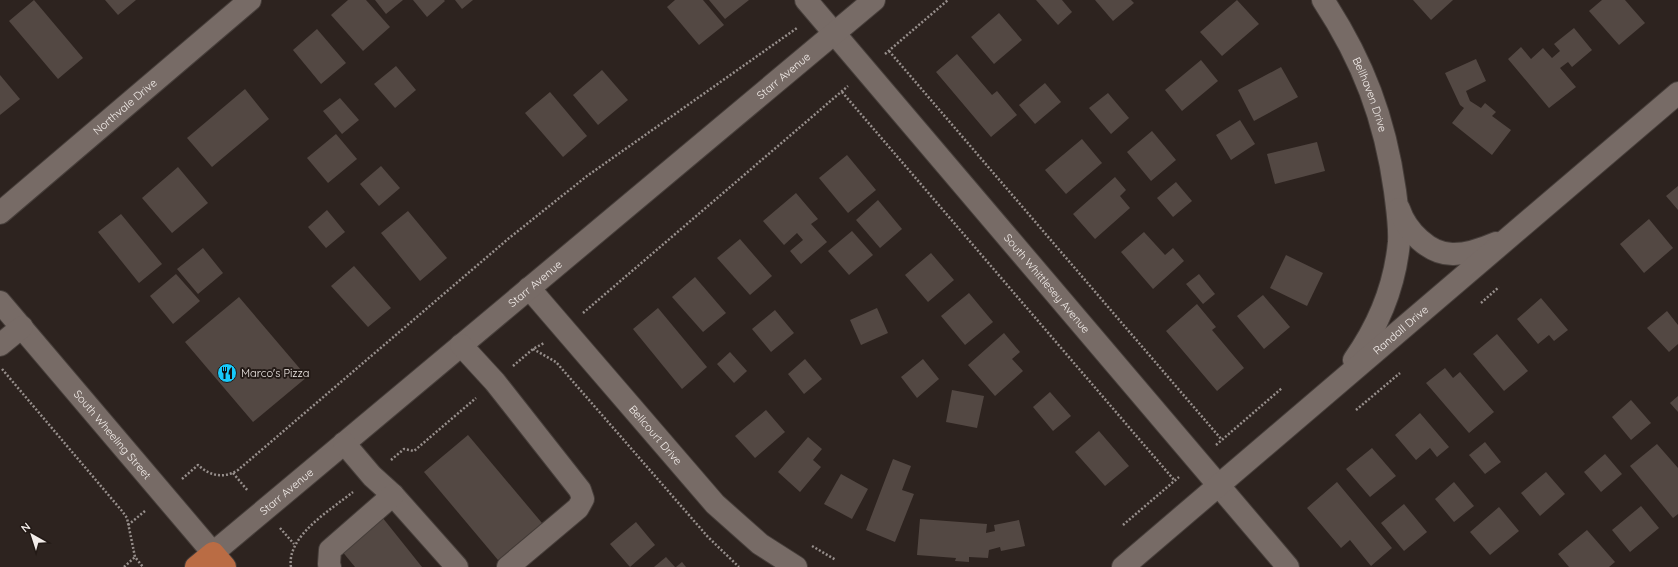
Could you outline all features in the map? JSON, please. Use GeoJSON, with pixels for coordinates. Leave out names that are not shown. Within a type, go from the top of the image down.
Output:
{"type":"FeatureCollection","features":[{"type":"Feature","properties":{"kind":"main road","name":"Starr Avenue"},"geometry":{"type":"LineString","coordinates":[[196,567],[219,560]]}},
{"type":"Feature","properties":{"kind":"street","name":"Northvale Drive"},"geometry":{"type":"LineString","coordinates":[[0,214],[250,0]]}},
{"type":"Feature","properties":{"kind":"street","name":"Starr Avenue"},"geometry":{"type":"LineString","coordinates":[[219,560],[344,443],[874,0]]}},
{"type":"Feature","properties":{"kind":"street","name":"Bellhaven Drive"},"geometry":{"type":"LineString","coordinates":[[1323,0],[1348,40],[1369,85],[1385,140],[1395,198],[1399,242],[1386,298],[1373,331],[1335,385]]}},
{"type":"Feature","properties":{"kind":"street","name":"South Whittlesey Avenue"},"geometry":{"type":"LineString","coordinates":[[811,6],[1288,567]]}},
{"type":"Feature","properties":{"kind":"street","name":"Randall Drive"},"geometry":{"type":"LineString","coordinates":[[1123,567],[1678,93]]}},
{"type":"Feature","properties":{"kind":"street","name":"Bellhaven Drive"},"geometry":{"type":"LineString","coordinates":[[1395,198],[1401,214],[1412,233],[1430,247],[1441,252],[1452,254],[1464,253],[1478,250],[1507,239]]}},
{"type":"Feature","properties":{"kind":"street","name":"Bellcourt Drive"},"geometry":{"type":"LineString","coordinates":[[529,288],[714,504],[760,544],[796,567]]}},
{"type":"Feature","properties":{"kind":"street","name":"South Wheeling Street"},"geometry":{"type":"LineString","coordinates":[[0,302],[219,560]]}},
{"type":"Feature","properties":{"kind":"street"},"geometry":{"type":"LineString","coordinates":[[0,345],[22,327]]}},
{"type":"Feature","properties":{"kind":"street"},"geometry":{"type":"LineString","coordinates":[[461,345],[494,382],[580,490],[582,499],[578,508],[508,567]]}},
{"type":"Feature","properties":{"kind":"street"},"geometry":{"type":"LineString","coordinates":[[344,443],[372,476],[393,495],[458,567]]}},
{"type":"Feature","properties":{"kind":"street"},"geometry":{"type":"LineString","coordinates":[[330,567],[328,564],[330,550],[393,495]]}},
{"type":"Feature","properties":{"kind":"path"},"geometry":{"type":"LineString","coordinates":[[291,567],[291,551],[301,536],[404,449],[414,451],[533,349],[584,312],[948,0]]}},
{"type":"Feature","properties":{"kind":"path"},"geometry":{"type":"LineString","coordinates":[[128,525],[198,465],[208,473],[216,475],[230,475],[238,470],[508,239],[587,176],[788,35],[811,6]]}},
{"type":"Feature","properties":{"kind":"path"},"geometry":{"type":"LineString","coordinates":[[889,50],[1222,440]]}},
{"type":"Feature","properties":{"kind":"path"},"geometry":{"type":"LineString","coordinates":[[842,92],[1175,481]]}},
{"type":"Feature","properties":{"kind":"path"},"geometry":{"type":"LineString","coordinates":[[1481,303],[1499,287]]}},
{"type":"Feature","properties":{"kind":"path"},"geometry":{"type":"LineString","coordinates":[[584,312],[589,318]]}},
{"type":"Feature","properties":{"kind":"path"},"geometry":{"type":"LineString","coordinates":[[533,349],[556,362],[708,537],[739,567]]}},
{"type":"Feature","properties":{"kind":"path"},"geometry":{"type":"LineString","coordinates":[[0,366],[127,518],[135,557],[143,567]]}},
{"type":"Feature","properties":{"kind":"path"},"geometry":{"type":"LineString","coordinates":[[1356,410],[1400,373]]}},
{"type":"Feature","properties":{"kind":"path"},"geometry":{"type":"LineString","coordinates":[[811,546],[836,560]]}},
{"type":"Feature","properties":{"kind":"path"},"geometry":{"type":"LineString","coordinates":[[124,567],[135,557]]}},
{"type":"Feature","properties":{"kind":"building"},"geometry":{"type":"Polygon","coordinates":[[[34,0],[83,58],[58,79],[9,21],[34,0]]]}},
{"type":"Feature","properties":{"kind":"building"},"geometry":{"type":"Polygon","coordinates":[[[105,0],[136,0],[118,15],[105,0]]]}},
{"type":"Feature","properties":{"kind":"building"},"geometry":{"type":"Polygon","coordinates":[[[348,0],[366,0],[390,27],[363,51],[331,15],[348,0]]]}},
{"type":"Feature","properties":{"kind":"building"},"geometry":{"type":"Polygon","coordinates":[[[375,0],[403,0],[386,14],[375,0]]]}},
{"type":"Feature","properties":{"kind":"building"},"geometry":{"type":"Polygon","coordinates":[[[413,0],[444,0],[445,1],[427,17],[413,0]]]}},
{"type":"Feature","properties":{"kind":"building"},"geometry":{"type":"Polygon","coordinates":[[[455,0],[473,0],[462,9],[455,0]]]}},
{"type":"Feature","properties":{"kind":"building"},"geometry":{"type":"Polygon","coordinates":[[[675,0],[703,0],[724,25],[699,45],[667,7],[675,0]]]}},
{"type":"Feature","properties":{"kind":"building"},"geometry":{"type":"Polygon","coordinates":[[[709,0],[749,0],[725,19],[709,0]]]}},
{"type":"Feature","properties":{"kind":"building"},"geometry":{"type":"Polygon","coordinates":[[[1036,0],[1062,0],[1072,12],[1058,25],[1036,0]]]}},
{"type":"Feature","properties":{"kind":"building"},"geometry":{"type":"Polygon","coordinates":[[[1095,0],[1131,0],[1134,3],[1113,21],[1095,0]]]}},
{"type":"Feature","properties":{"kind":"building"},"geometry":{"type":"Polygon","coordinates":[[[1237,0],[1259,24],[1222,56],[1200,32],[1237,0]]]}},
{"type":"Feature","properties":{"kind":"building"},"geometry":{"type":"Polygon","coordinates":[[[1413,0],[1453,0],[1431,20],[1413,0]]]}},
{"type":"Feature","properties":{"kind":"building"},"geometry":{"type":"Polygon","coordinates":[[[1602,0],[1625,0],[1645,23],[1619,45],[1589,11],[1602,0]]]}},
{"type":"Feature","properties":{"kind":"building"},"geometry":{"type":"Polygon","coordinates":[[[999,13],[1022,40],[994,64],[971,37],[999,13]]]}},
{"type":"Feature","properties":{"kind":"building"},"geometry":{"type":"Polygon","coordinates":[[[1574,28],[1592,50],[1572,67],[1568,62],[1560,68],[1576,87],[1549,108],[1508,59],[1521,47],[1531,59],[1543,48],[1552,58],[1560,51],[1554,44],[1574,28]]]}},
{"type":"Feature","properties":{"kind":"building"},"geometry":{"type":"Polygon","coordinates":[[[317,29],[346,63],[321,84],[293,50],[317,29]]]}},
{"type":"Feature","properties":{"kind":"building"},"geometry":{"type":"Polygon","coordinates":[[[957,54],[992,95],[997,91],[1017,115],[991,137],[936,72],[957,54]]]}},
{"type":"Feature","properties":{"kind":"building"},"geometry":{"type":"Polygon","coordinates":[[[1476,59],[1486,81],[1466,91],[1470,101],[1481,108],[1485,103],[1496,112],[1492,116],[1511,130],[1492,155],[1452,123],[1464,108],[1460,105],[1445,73],[1476,59]]]}},
{"type":"Feature","properties":{"kind":"building"},"geometry":{"type":"Polygon","coordinates":[[[1201,60],[1218,81],[1182,111],[1165,90],[1201,60]]]}},
{"type":"Feature","properties":{"kind":"building"},"geometry":{"type":"Polygon","coordinates":[[[396,66],[416,90],[395,108],[374,84],[396,66]]]}},
{"type":"Feature","properties":{"kind":"building"},"geometry":{"type":"Polygon","coordinates":[[[1281,67],[1298,97],[1254,121],[1238,90],[1281,67]]]}},
{"type":"Feature","properties":{"kind":"building"},"geometry":{"type":"Polygon","coordinates":[[[602,70],[628,100],[598,125],[573,95],[602,70]]]}},
{"type":"Feature","properties":{"kind":"building"},"geometry":{"type":"Polygon","coordinates":[[[0,75],[20,99],[0,115],[0,75]]]}},
{"type":"Feature","properties":{"kind":"building"},"geometry":{"type":"Polygon","coordinates":[[[1045,83],[1061,102],[1035,124],[1019,105],[1045,83]]]}},
{"type":"Feature","properties":{"kind":"building"},"geometry":{"type":"Polygon","coordinates":[[[245,89],[269,119],[212,167],[187,138],[245,89]]]}},
{"type":"Feature","properties":{"kind":"building"},"geometry":{"type":"Polygon","coordinates":[[[550,92],[587,136],[563,157],[525,113],[550,92]]]}},
{"type":"Feature","properties":{"kind":"building"},"geometry":{"type":"Polygon","coordinates":[[[1108,93],[1129,118],[1111,134],[1089,108],[1108,93]]]}},
{"type":"Feature","properties":{"kind":"building"},"geometry":{"type":"Polygon","coordinates":[[[340,98],[359,120],[342,134],[323,111],[340,98]]]}},
{"type":"Feature","properties":{"kind":"building"},"geometry":{"type":"Polygon","coordinates":[[[1240,120],[1255,144],[1231,160],[1216,135],[1240,120]]]}},
{"type":"Feature","properties":{"kind":"building"},"geometry":{"type":"Polygon","coordinates":[[[1152,131],[1176,160],[1151,181],[1127,152],[1152,131]]]}},
{"type":"Feature","properties":{"kind":"building"},"geometry":{"type":"Polygon","coordinates":[[[336,134],[357,159],[328,183],[307,158],[336,134]]]}},
{"type":"Feature","properties":{"kind":"building"},"geometry":{"type":"Polygon","coordinates":[[[1082,139],[1102,163],[1066,194],[1045,170],[1082,139]]]}},
{"type":"Feature","properties":{"kind":"building"},"geometry":{"type":"Polygon","coordinates":[[[1317,142],[1325,171],[1275,184],[1267,154],[1317,142]]]}},
{"type":"Feature","properties":{"kind":"building"},"geometry":{"type":"Polygon","coordinates":[[[847,155],[876,190],[848,213],[819,178],[847,155]]]}},
{"type":"Feature","properties":{"kind":"building"},"geometry":{"type":"Polygon","coordinates":[[[381,166],[400,188],[379,206],[360,184],[381,166]]]}},
{"type":"Feature","properties":{"kind":"building"},"geometry":{"type":"Polygon","coordinates":[[[178,167],[208,203],[172,233],[142,198],[178,167]]]}},
{"type":"Feature","properties":{"kind":"building"},"geometry":{"type":"Polygon","coordinates":[[[1115,177],[1126,190],[1120,196],[1130,208],[1095,239],[1073,214],[1115,177]]]}},
{"type":"Feature","properties":{"kind":"building"},"geometry":{"type":"Polygon","coordinates":[[[1176,182],[1192,201],[1173,217],[1157,198],[1176,182]]]}},
{"type":"Feature","properties":{"kind":"building"},"geometry":{"type":"Polygon","coordinates":[[[1678,186],[1678,210],[1666,196],[1678,186]]]}},
{"type":"Feature","properties":{"kind":"building"},"geometry":{"type":"Polygon","coordinates":[[[796,193],[818,219],[811,224],[827,242],[801,264],[790,251],[803,240],[797,233],[784,245],[763,221],[796,193]]]}},
{"type":"Feature","properties":{"kind":"building"},"geometry":{"type":"Polygon","coordinates":[[[878,200],[902,229],[880,248],[856,220],[878,200]]]}},
{"type":"Feature","properties":{"kind":"building"},"geometry":{"type":"Polygon","coordinates":[[[327,210],[345,232],[326,248],[308,227],[327,210]]]}},
{"type":"Feature","properties":{"kind":"building"},"geometry":{"type":"Polygon","coordinates":[[[408,211],[447,258],[420,281],[381,233],[408,211]]]}},
{"type":"Feature","properties":{"kind":"building"},"geometry":{"type":"Polygon","coordinates":[[[121,214],[162,264],[139,283],[98,232],[121,214]]]}},
{"type":"Feature","properties":{"kind":"building"},"geometry":{"type":"Polygon","coordinates":[[[1649,219],[1673,248],[1644,273],[1620,244],[1649,219]]]}},
{"type":"Feature","properties":{"kind":"building"},"geometry":{"type":"Polygon","coordinates":[[[852,231],[873,255],[849,275],[828,251],[852,231]]]}},
{"type":"Feature","properties":{"kind":"building"},"geometry":{"type":"Polygon","coordinates":[[[1144,232],[1165,255],[1173,248],[1184,261],[1153,289],[1121,252],[1144,232]]]}},
{"type":"Feature","properties":{"kind":"building"},"geometry":{"type":"Polygon","coordinates":[[[740,239],[772,276],[750,295],[717,258],[740,239]]]}},
{"type":"Feature","properties":{"kind":"building"},"geometry":{"type":"Polygon","coordinates":[[[203,248],[223,273],[198,294],[177,269],[203,248]]]}},
{"type":"Feature","properties":{"kind":"building"},"geometry":{"type":"Polygon","coordinates":[[[931,253],[954,280],[928,302],[905,275],[931,253]]]}},
{"type":"Feature","properties":{"kind":"building"},"geometry":{"type":"Polygon","coordinates":[[[1286,255],[1323,273],[1307,306],[1270,288],[1286,255]]]}},
{"type":"Feature","properties":{"kind":"building"},"geometry":{"type":"Polygon","coordinates":[[[354,266],[391,308],[368,327],[331,286],[354,266]]]}},
{"type":"Feature","properties":{"kind":"building"},"geometry":{"type":"Polygon","coordinates":[[[176,274],[200,301],[173,324],[150,296],[176,274]]]}},
{"type":"Feature","properties":{"kind":"building"},"geometry":{"type":"Polygon","coordinates":[[[1199,274],[1215,294],[1203,304],[1186,284],[1199,274]]]}},
{"type":"Feature","properties":{"kind":"building"},"geometry":{"type":"Polygon","coordinates":[[[695,277],[726,313],[703,332],[672,297],[695,277]]]}},
{"type":"Feature","properties":{"kind":"building"},"geometry":{"type":"Polygon","coordinates":[[[969,293],[993,322],[965,345],[941,316],[969,293]]]}},
{"type":"Feature","properties":{"kind":"building"},"geometry":{"type":"Polygon","coordinates":[[[1263,295],[1290,327],[1264,349],[1237,316],[1263,295]]]}},
{"type":"Feature","properties":{"kind":"building"},"geometry":{"type":"Polygon","coordinates":[[[239,297],[307,377],[253,422],[185,342],[239,297]]]}},
{"type":"Feature","properties":{"kind":"building"},"geometry":{"type":"Polygon","coordinates":[[[1541,298],[1568,330],[1554,341],[1549,335],[1538,344],[1517,319],[1541,298]]]}},
{"type":"Feature","properties":{"kind":"building"},"geometry":{"type":"Polygon","coordinates":[[[1197,304],[1216,327],[1212,330],[1244,368],[1217,391],[1166,331],[1197,304]]]}},
{"type":"Feature","properties":{"kind":"building"},"geometry":{"type":"Polygon","coordinates":[[[658,308],[707,367],[682,389],[633,329],[658,308]]]}},
{"type":"Feature","properties":{"kind":"building"},"geometry":{"type":"Polygon","coordinates":[[[877,308],[888,333],[861,345],[850,320],[877,308]]]}},
{"type":"Feature","properties":{"kind":"building"},"geometry":{"type":"Polygon","coordinates":[[[775,310],[794,333],[771,352],[752,329],[775,310]]]}},
{"type":"Feature","properties":{"kind":"building"},"geometry":{"type":"Polygon","coordinates":[[[1667,311],[1678,325],[1678,344],[1669,352],[1647,328],[1667,311]]]}},
{"type":"Feature","properties":{"kind":"building"},"geometry":{"type":"Polygon","coordinates":[[[1004,333],[1020,352],[1012,359],[1023,371],[995,396],[968,365],[1004,333]]]}},
{"type":"Feature","properties":{"kind":"building"},"geometry":{"type":"Polygon","coordinates":[[[1497,334],[1528,371],[1504,391],[1473,354],[1497,334]]]}},
{"type":"Feature","properties":{"kind":"building"},"geometry":{"type":"Polygon","coordinates":[[[730,352],[747,371],[734,383],[717,364],[730,352]]]}},
{"type":"Feature","properties":{"kind":"building"},"geometry":{"type":"Polygon","coordinates":[[[805,359],[822,379],[804,394],[788,374],[805,359]]]}},
{"type":"Feature","properties":{"kind":"building"},"geometry":{"type":"Polygon","coordinates":[[[923,359],[939,379],[917,398],[901,377],[923,359]]]}},
{"type":"Feature","properties":{"kind":"building"},"geometry":{"type":"Polygon","coordinates":[[[1445,368],[1453,378],[1460,372],[1494,412],[1469,433],[1426,383],[1445,368]]]}},
{"type":"Feature","properties":{"kind":"building"},"geometry":{"type":"Polygon","coordinates":[[[952,390],[984,396],[977,428],[946,422],[952,390]]]}},
{"type":"Feature","properties":{"kind":"building"},"geometry":{"type":"Polygon","coordinates":[[[1050,392],[1071,416],[1053,431],[1033,407],[1050,392]]]}},
{"type":"Feature","properties":{"kind":"building"},"geometry":{"type":"Polygon","coordinates":[[[1678,396],[1678,412],[1670,403],[1678,396]]]}},
{"type":"Feature","properties":{"kind":"building"},"geometry":{"type":"Polygon","coordinates":[[[1631,400],[1651,423],[1631,440],[1612,417],[1631,400]]]}},
{"type":"Feature","properties":{"kind":"building"},"geometry":{"type":"Polygon","coordinates":[[[766,410],[785,432],[755,458],[735,436],[766,410]]]}},
{"type":"Feature","properties":{"kind":"building"},"geometry":{"type":"Polygon","coordinates":[[[1420,413],[1449,447],[1437,457],[1430,448],[1416,460],[1395,435],[1420,413]]]}},
{"type":"Feature","properties":{"kind":"building"},"geometry":{"type":"Polygon","coordinates":[[[1099,431],[1129,466],[1105,486],[1075,452],[1099,431]]]}},
{"type":"Feature","properties":{"kind":"building"},"geometry":{"type":"Polygon","coordinates":[[[468,435],[542,523],[498,560],[424,472],[468,435]]]}},
{"type":"Feature","properties":{"kind":"building"},"geometry":{"type":"Polygon","coordinates":[[[808,437],[822,449],[813,460],[821,467],[800,492],[778,472],[808,437]]]}},
{"type":"Feature","properties":{"kind":"building"},"geometry":{"type":"Polygon","coordinates":[[[1485,442],[1501,462],[1485,474],[1469,455],[1485,442]]]}},
{"type":"Feature","properties":{"kind":"building"},"geometry":{"type":"Polygon","coordinates":[[[1657,444],[1678,468],[1678,514],[1673,518],[1630,466],[1657,444]]]}},
{"type":"Feature","properties":{"kind":"building"},"geometry":{"type":"Polygon","coordinates":[[[1372,448],[1396,476],[1370,497],[1346,469],[1372,448]]]}},
{"type":"Feature","properties":{"kind":"building"},"geometry":{"type":"Polygon","coordinates":[[[1605,454],[1622,474],[1601,492],[1584,472],[1605,454]]]}},
{"type":"Feature","properties":{"kind":"building"},"geometry":{"type":"Polygon","coordinates":[[[893,459],[911,466],[902,490],[914,494],[895,542],[866,530],[893,459]]]}},
{"type":"Feature","properties":{"kind":"building"},"geometry":{"type":"Polygon","coordinates":[[[1546,472],[1565,494],[1540,516],[1521,493],[1546,472]]]}},
{"type":"Feature","properties":{"kind":"building"},"geometry":{"type":"Polygon","coordinates":[[[841,474],[868,489],[852,519],[824,504],[841,474]]]}},
{"type":"Feature","properties":{"kind":"building"},"geometry":{"type":"Polygon","coordinates":[[[1337,482],[1392,548],[1371,566],[1350,540],[1341,548],[1307,508],[1337,482]]]}},
{"type":"Feature","properties":{"kind":"building"},"geometry":{"type":"Polygon","coordinates":[[[1454,482],[1474,506],[1454,522],[1435,499],[1454,482]]]}},
{"type":"Feature","properties":{"kind":"building"},"geometry":{"type":"Polygon","coordinates":[[[1404,504],[1427,532],[1404,551],[1381,523],[1404,504]]]}},
{"type":"Feature","properties":{"kind":"building"},"geometry":{"type":"Polygon","coordinates":[[[1641,506],[1659,528],[1630,552],[1612,530],[1641,506]]]}},
{"type":"Feature","properties":{"kind":"building"},"geometry":{"type":"Polygon","coordinates":[[[1499,507],[1519,531],[1490,555],[1470,532],[1499,507]]]}},
{"type":"Feature","properties":{"kind":"building"},"geometry":{"type":"Polygon","coordinates":[[[382,517],[422,567],[355,567],[341,550],[382,517]]]}},
{"type":"Feature","properties":{"kind":"building"},"geometry":{"type":"Polygon","coordinates":[[[920,519],[987,524],[986,533],[995,531],[994,525],[1019,520],[1025,546],[1001,551],[1000,547],[989,550],[988,558],[969,557],[969,562],[955,561],[956,558],[917,555],[920,519]]]}},
{"type":"Feature","properties":{"kind":"building"},"geometry":{"type":"Polygon","coordinates":[[[636,522],[655,545],[630,567],[610,544],[636,522]]]}},
{"type":"Feature","properties":{"kind":"building"},"geometry":{"type":"Polygon","coordinates":[[[1587,530],[1615,562],[1609,567],[1569,567],[1558,554],[1587,530]]]}},
{"type":"Feature","properties":{"kind":"building"},"geometry":{"type":"Polygon","coordinates":[[[666,557],[675,567],[654,567],[666,557]]]}},
{"type":"Feature","properties":{"kind":"building"},"geometry":{"type":"Polygon","coordinates":[[[682,562],[686,567],[676,567],[682,562]]]}},
{"type":"Feature","properties":{"kind":"place","name":"Marco's Pizza"},"geometry":{"type":"Point","coordinates":[227,373]}}]}
